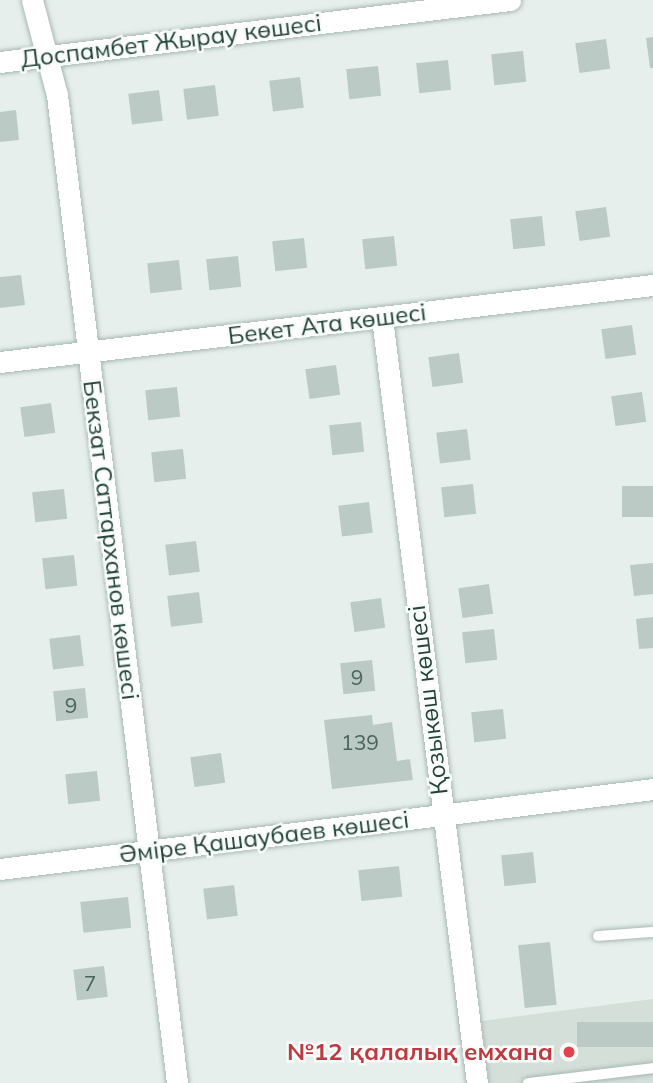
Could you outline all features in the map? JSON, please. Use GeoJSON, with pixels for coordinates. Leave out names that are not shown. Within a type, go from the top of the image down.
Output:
{"type":"FeatureCollection","features":[{"type":"Feature","properties":{"kind":"street","name":"Бекзат Саттарханов көшесі"},"geometry":{"type":"LineString","coordinates":[[32,0],[48,56],[88,351],[177,1083]]}},
{"type":"Feature","properties":{"kind":"street","name":"Доспамбет Жырау көшесі"},"geometry":{"type":"LineString","coordinates":[[0,62],[510,0]]}},
{"type":"Feature","properties":{"kind":"street","name":"Бекет Ата көшесі"},"geometry":{"type":"LineString","coordinates":[[0,362],[653,285]]}},
{"type":"Feature","properties":{"kind":"street","name":"Қозыкөш көшесі"},"geometry":{"type":"LineString","coordinates":[[382,318],[477,1083]]}},
{"type":"Feature","properties":{"kind":"street","name":"Әміре Қашаубаев көшесі"},"geometry":{"type":"LineString","coordinates":[[0,869],[653,789]]}},
{"type":"Feature","properties":{"kind":"lane"},"geometry":{"type":"LineString","coordinates":[[598,936],[653,932]]}},
{"type":"Feature","properties":{"kind":"lane"},"geometry":{"type":"LineString","coordinates":[[528,1083],[653,1068]]}},
{"type":"Feature","properties":{"kind":"shaded area","name":"№12 қалалық емхана"},"geometry":{"type":"Polygon","coordinates":[[[653,999],[653,1083],[489,1083],[481,1021],[653,999]]]}},
{"type":"Feature","properties":{"kind":"building"},"geometry":{"type":"Polygon","coordinates":[[[653,37],[653,68],[650,68],[646,38],[653,37]]]}},
{"type":"Feature","properties":{"kind":"building"},"geometry":{"type":"Polygon","coordinates":[[[606,39],[610,69],[579,73],[575,43],[606,39]]]}},
{"type":"Feature","properties":{"kind":"building"},"geometry":{"type":"Polygon","coordinates":[[[523,51],[526,82],[494,85],[491,54],[523,51]]]}},
{"type":"Feature","properties":{"kind":"building"},"geometry":{"type":"Polygon","coordinates":[[[448,60],[451,90],[419,93],[416,63],[448,60]]]}},
{"type":"Feature","properties":{"kind":"building"},"geometry":{"type":"Polygon","coordinates":[[[378,66],[381,96],[349,99],[346,69],[378,66]]]}},
{"type":"Feature","properties":{"kind":"building"},"geometry":{"type":"Polygon","coordinates":[[[300,77],[304,108],[273,112],[269,81],[300,77]]]}},
{"type":"Feature","properties":{"kind":"building"},"geometry":{"type":"Polygon","coordinates":[[[215,85],[219,116],[187,120],[183,89],[215,85]]]}},
{"type":"Feature","properties":{"kind":"building"},"geometry":{"type":"Polygon","coordinates":[[[159,90],[163,121],[132,125],[128,94],[159,90]]]}},
{"type":"Feature","properties":{"kind":"building"},"geometry":{"type":"Polygon","coordinates":[[[16,110],[19,140],[0,142],[0,112],[16,110]]]}},
{"type":"Feature","properties":{"kind":"building"},"geometry":{"type":"Polygon","coordinates":[[[606,207],[610,237],[579,241],[575,211],[606,207]]]}},
{"type":"Feature","properties":{"kind":"building"},"geometry":{"type":"Polygon","coordinates":[[[542,216],[545,246],[513,249],[510,219],[542,216]]]}},
{"type":"Feature","properties":{"kind":"building"},"geometry":{"type":"Polygon","coordinates":[[[394,236],[397,266],[365,269],[362,239],[394,236]]]}},
{"type":"Feature","properties":{"kind":"building"},"geometry":{"type":"Polygon","coordinates":[[[304,238],[307,268],[275,271],[272,241],[304,238]]]}},
{"type":"Feature","properties":{"kind":"building"},"geometry":{"type":"Polygon","coordinates":[[[238,256],[241,287],[209,290],[206,259],[238,256]]]}},
{"type":"Feature","properties":{"kind":"building"},"geometry":{"type":"Polygon","coordinates":[[[179,260],[182,290],[150,293],[147,263],[179,260]]]}},
{"type":"Feature","properties":{"kind":"building"},"geometry":{"type":"Polygon","coordinates":[[[21,275],[25,305],[0,308],[0,277],[21,275]]]}},
{"type":"Feature","properties":{"kind":"building"},"geometry":{"type":"Polygon","coordinates":[[[632,325],[636,355],[605,359],[601,329],[632,325]]]}},
{"type":"Feature","properties":{"kind":"building"},"geometry":{"type":"Polygon","coordinates":[[[459,353],[463,383],[432,387],[428,357],[459,353]]]}},
{"type":"Feature","properties":{"kind":"building"},"geometry":{"type":"Polygon","coordinates":[[[336,365],[340,395],[309,399],[305,369],[336,365]]]}},
{"type":"Feature","properties":{"kind":"building"},"geometry":{"type":"Polygon","coordinates":[[[177,387],[180,417],[148,420],[145,390],[177,387]]]}},
{"type":"Feature","properties":{"kind":"building"},"geometry":{"type":"Polygon","coordinates":[[[642,392],[646,422],[615,426],[611,396],[642,392]]]}},
{"type":"Feature","properties":{"kind":"building"},"geometry":{"type":"Polygon","coordinates":[[[51,403],[55,433],[24,437],[20,407],[51,403]]]}},
{"type":"Feature","properties":{"kind":"building"},"geometry":{"type":"Polygon","coordinates":[[[361,422],[364,452],[332,455],[329,425],[361,422]]]}},
{"type":"Feature","properties":{"kind":"building"},"geometry":{"type":"Polygon","coordinates":[[[467,429],[471,460],[440,464],[436,433],[467,429]]]}},
{"type":"Feature","properties":{"kind":"building"},"geometry":{"type":"Polygon","coordinates":[[[183,449],[186,479],[154,482],[151,452],[183,449]]]}},
{"type":"Feature","properties":{"kind":"building"},"geometry":{"type":"Polygon","coordinates":[[[473,484],[476,514],[444,517],[441,487],[473,484]]]}},
{"type":"Feature","properties":{"kind":"building"},"geometry":{"type":"Polygon","coordinates":[[[622,486],[653,486],[653,517],[622,517],[622,486]]]}},
{"type":"Feature","properties":{"kind":"building"},"geometry":{"type":"Polygon","coordinates":[[[64,489],[67,519],[35,522],[32,492],[64,489]]]}},
{"type":"Feature","properties":{"kind":"building"},"geometry":{"type":"Polygon","coordinates":[[[369,502],[373,533],[342,537],[338,506],[369,502]]]}},
{"type":"Feature","properties":{"kind":"building"},"geometry":{"type":"Polygon","coordinates":[[[196,541],[200,572],[169,576],[165,545],[196,541]]]}},
{"type":"Feature","properties":{"kind":"building"},"geometry":{"type":"Polygon","coordinates":[[[74,555],[77,586],[45,589],[42,558],[74,555]]]}},
{"type":"Feature","properties":{"kind":"building"},"geometry":{"type":"Polygon","coordinates":[[[653,563],[653,594],[634,596],[630,565],[653,563]]]}},
{"type":"Feature","properties":{"kind":"building"},"geometry":{"type":"Polygon","coordinates":[[[489,584],[493,614],[462,618],[458,588],[489,584]]]}},
{"type":"Feature","properties":{"kind":"building"},"geometry":{"type":"Polygon","coordinates":[[[199,592],[203,623],[171,627],[167,596],[199,592]]]}},
{"type":"Feature","properties":{"kind":"building"},"geometry":{"type":"Polygon","coordinates":[[[381,598],[385,628],[354,632],[350,602],[381,598]]]}},
{"type":"Feature","properties":{"kind":"building"},"geometry":{"type":"Polygon","coordinates":[[[653,617],[653,648],[639,649],[636,619],[653,617]]]}},
{"type":"Feature","properties":{"kind":"building"},"geometry":{"type":"Polygon","coordinates":[[[494,629],[497,660],[465,663],[462,632],[494,629]]]}},
{"type":"Feature","properties":{"kind":"building"},"geometry":{"type":"Polygon","coordinates":[[[80,635],[84,666],[53,670],[49,639],[80,635]]]}},
{"type":"Feature","properties":{"kind":"building"},"geometry":{"type":"Polygon","coordinates":[[[372,660],[375,691],[343,694],[340,663],[372,660]]]}},
{"type":"Feature","properties":{"kind":"building"},"geometry":{"type":"Polygon","coordinates":[[[85,688],[88,718],[56,721],[53,691],[85,688]]]}},
{"type":"Feature","properties":{"kind":"building"},"geometry":{"type":"Polygon","coordinates":[[[503,709],[506,739],[474,742],[471,712],[503,709]]]}},
{"type":"Feature","properties":{"kind":"building"},"geometry":{"type":"Polygon","coordinates":[[[372,715],[373,725],[392,722],[397,761],[410,759],[413,780],[332,789],[324,720],[372,715]]]}},
{"type":"Feature","properties":{"kind":"building"},"geometry":{"type":"Polygon","coordinates":[[[221,753],[225,783],[194,787],[190,757],[221,753]]]}},
{"type":"Feature","properties":{"kind":"building"},"geometry":{"type":"Polygon","coordinates":[[[97,771],[100,801],[68,804],[65,774],[97,771]]]}},
{"type":"Feature","properties":{"kind":"building"},"geometry":{"type":"Polygon","coordinates":[[[533,852],[536,883],[504,886],[501,855],[533,852]]]}},
{"type":"Feature","properties":{"kind":"building"},"geometry":{"type":"Polygon","coordinates":[[[399,866],[402,897],[361,901],[358,870],[399,866]]]}},
{"type":"Feature","properties":{"kind":"building"},"geometry":{"type":"Polygon","coordinates":[[[234,885],[238,916],[207,920],[203,889],[234,885]]]}},
{"type":"Feature","properties":{"kind":"building"},"geometry":{"type":"Polygon","coordinates":[[[128,897],[131,928],[84,933],[80,902],[128,897]]]}},
{"type":"Feature","properties":{"kind":"building"},"geometry":{"type":"Polygon","coordinates":[[[550,942],[557,1005],[525,1008],[518,945],[550,942]]]}},
{"type":"Feature","properties":{"kind":"building"},"geometry":{"type":"Polygon","coordinates":[[[104,966],[108,997],[77,1001],[73,970],[104,966]]]}},
{"type":"Feature","properties":{"kind":"building"},"geometry":{"type":"Polygon","coordinates":[[[577,1022],[653,1022],[653,1047],[577,1047],[577,1022]]]}},
{"type":"Feature","properties":{"kind":"place","name":"№12 қалалық емхана"},"geometry":{"type":"Point","coordinates":[569,1052]}}]}
